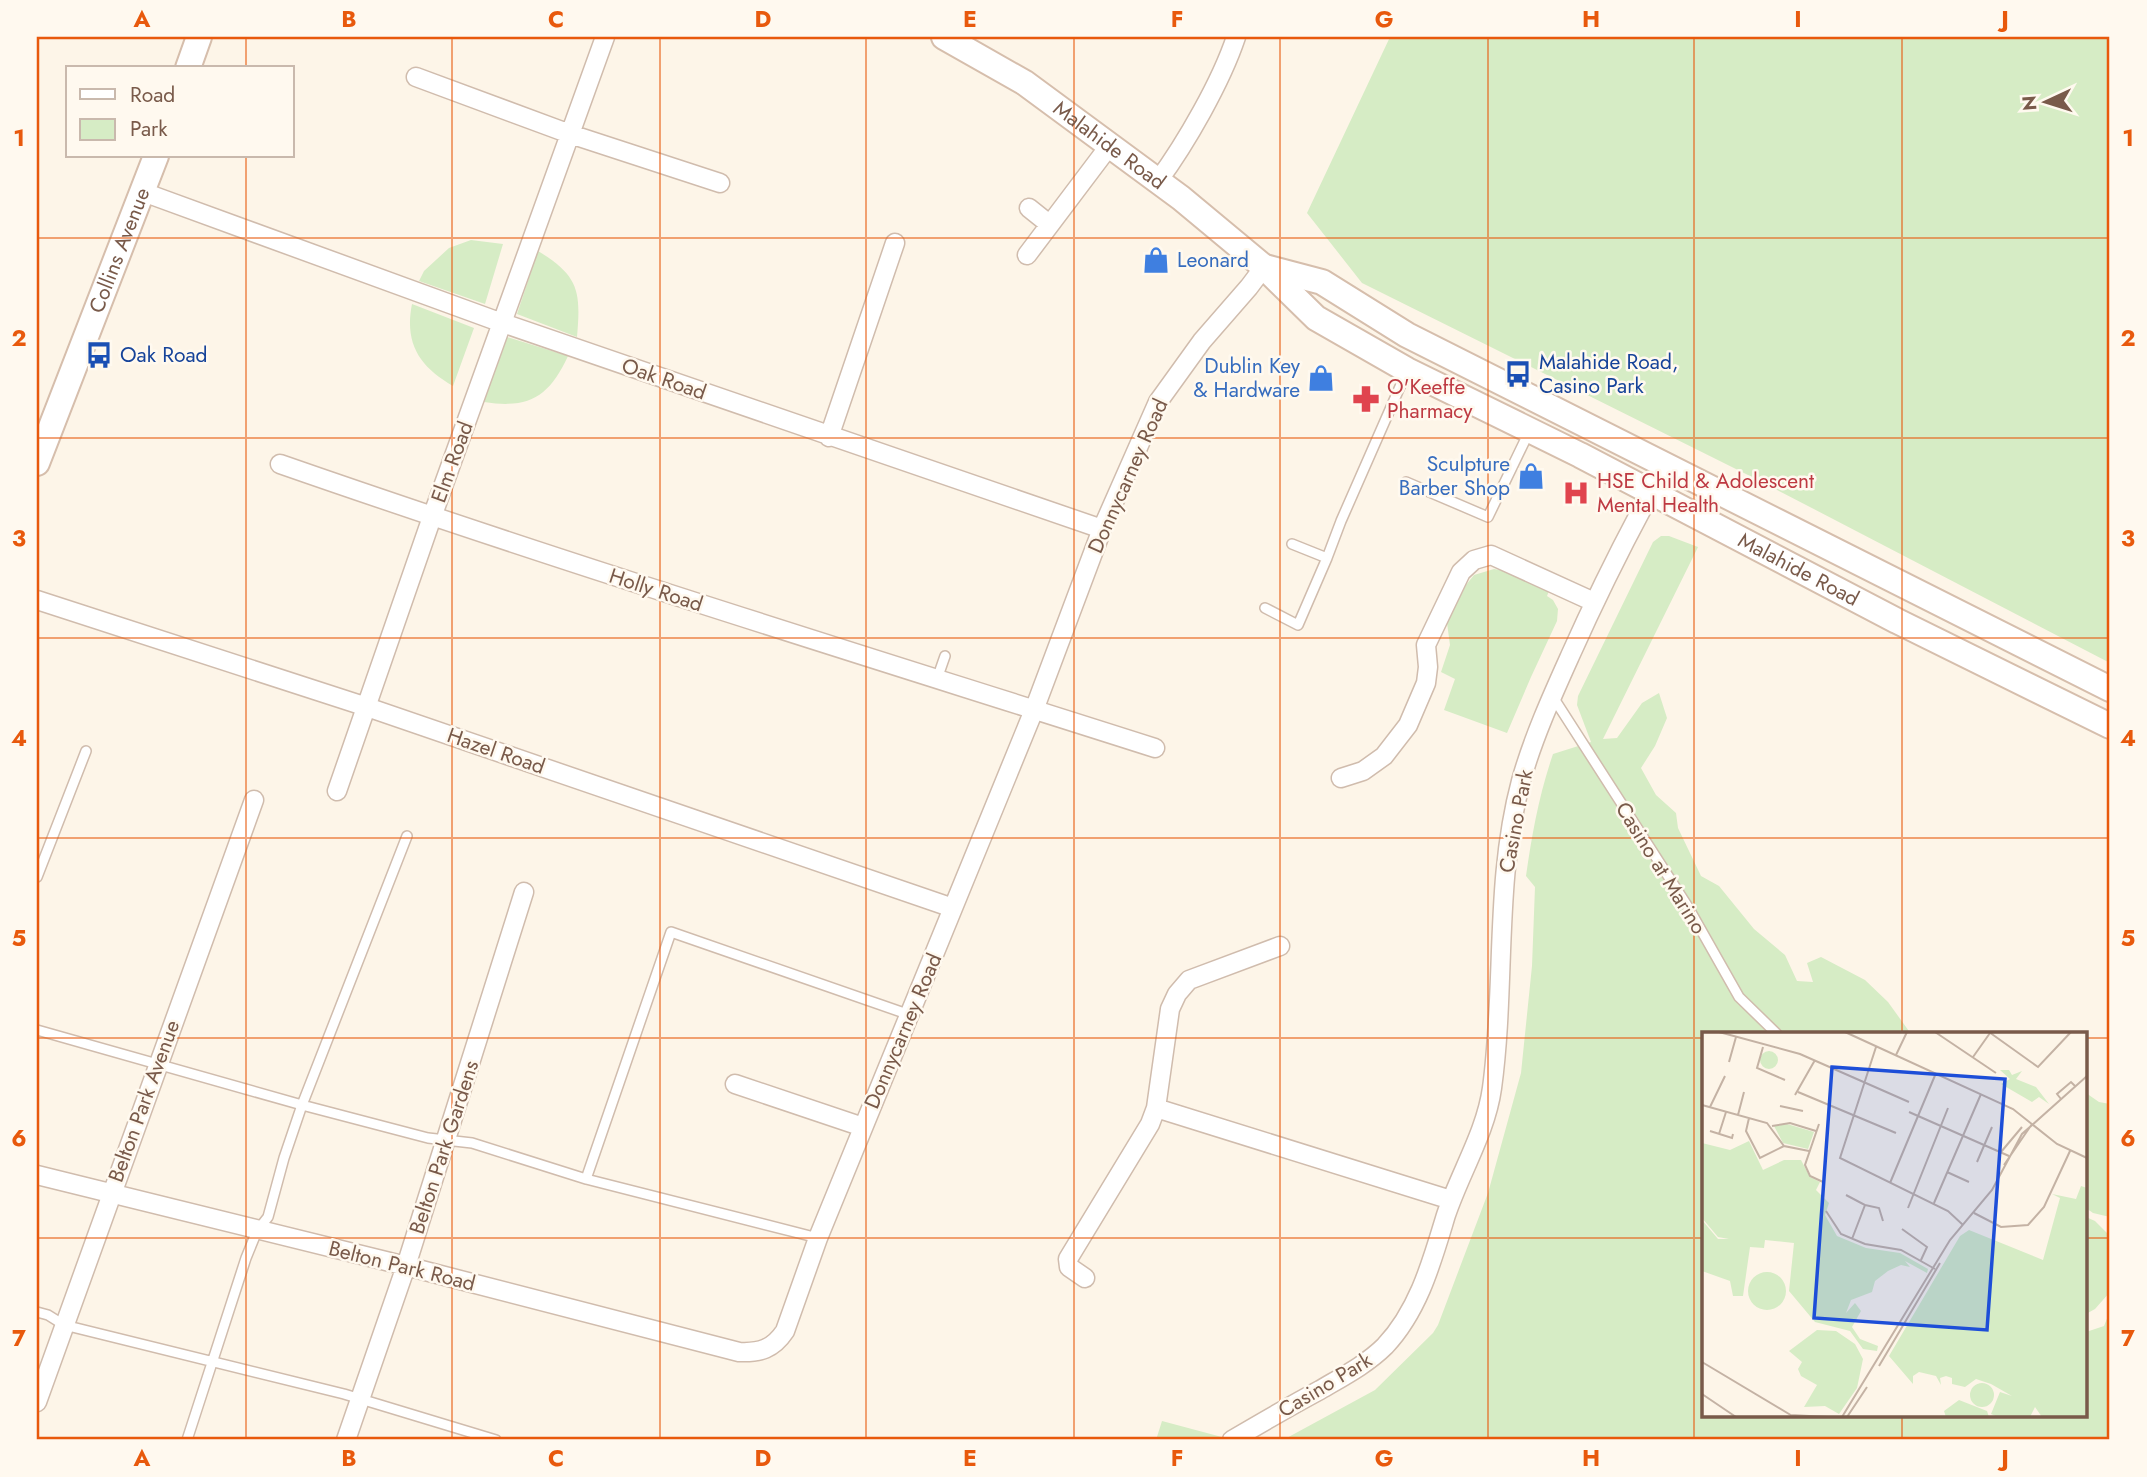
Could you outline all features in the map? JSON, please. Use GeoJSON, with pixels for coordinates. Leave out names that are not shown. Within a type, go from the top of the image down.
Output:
{"type":"FeatureCollection","features":[{"type":"Feature","properties":{"kind":"main road"},"geometry":{"type":"LineString","coordinates":[[189,66],[199,37]]}},
{"type":"Feature","properties":{"kind":"main road","name":"Malahide Road"},"geometry":{"type":"LineString","coordinates":[[950,38],[1025,83],[1158,181],[1264,267],[1316,318],[1407,370],[1898,621],[2110,726]]}},
{"type":"Feature","properties":{"kind":"main road","name":"Collins Avenue"},"geometry":{"type":"LineString","coordinates":[[37,463],[155,158]]}},
{"type":"Feature","properties":{"kind":"main road","name":"Malahide Road"},"geometry":{"type":"LineString","coordinates":[[1264,267],[1322,282],[1407,335],[2110,689]]}},
{"type":"Feature","properties":{"kind":"main road"},"geometry":{"type":"LineString","coordinates":[[1898,621],[1910,589]]}},
{"type":"Feature","properties":{"kind":"street","name":"Elm Road"},"geometry":{"type":"LineString","coordinates":[[337,791],[432,517],[605,37]]}},
{"type":"Feature","properties":{"kind":"street"},"geometry":{"type":"LineString","coordinates":[[1158,181],[1174,159],[1199,114],[1236,37]]}},
{"type":"Feature","properties":{"kind":"street"},"geometry":{"type":"LineString","coordinates":[[416,77],[570,134],[720,183]]}},
{"type":"Feature","properties":{"kind":"street"},"geometry":{"type":"LineString","coordinates":[[1027,255],[1110,145]]}},
{"type":"Feature","properties":{"kind":"street","name":"Oak Road"},"geometry":{"type":"LineString","coordinates":[[143,192],[829,437],[1102,529]]}},
{"type":"Feature","properties":{"kind":"street"},"geometry":{"type":"LineString","coordinates":[[1029,208],[1049,224]]}},
{"type":"Feature","properties":{"kind":"street"},"geometry":{"type":"LineString","coordinates":[[829,437],[895,243]]}},
{"type":"Feature","properties":{"kind":"street","name":"Donnycarney Road"},"geometry":{"type":"LineString","coordinates":[[767,1349],[777,1343],[785,1331],[818,1238],[1034,709],[1102,529],[1158,402],[1202,341],[1264,267]]}},
{"type":"Feature","properties":{"kind":"street","name":"Holly Road"},"geometry":{"type":"LineString","coordinates":[[280,464],[432,517],[738,617],[1034,709]]}},
{"type":"Feature","properties":{"kind":"street","name":"Casino Park"},"geometry":{"type":"LineString","coordinates":[[1231,1440],[1352,1371],[1384,1348],[1404,1322],[1417,1298],[1492,1092],[1503,892],[1508,843],[1521,780],[1552,695],[1594,602],[1666,465]]}},
{"type":"Feature","properties":{"kind":"street"},"geometry":{"type":"LineString","coordinates":[[1341,778],[1363,771],[1384,756],[1408,725],[1426,683],[1429,667],[1426,645],[1461,572],[1474,560],[1490,555],[1594,602]]}},
{"type":"Feature","properties":{"kind":"street","name":"Hazel Road"},"geometry":{"type":"LineString","coordinates":[[37,600],[367,707],[953,908]]}},
{"type":"Feature","properties":{"kind":"street"},"geometry":{"type":"LineString","coordinates":[[1034,709],[1155,748]]}},
{"type":"Feature","properties":{"kind":"street","name":"Belton Park Avenue"},"geometry":{"type":"LineString","coordinates":[[37,1402],[110,1193],[254,800]]}},
{"type":"Feature","properties":{"kind":"street","name":"Belton Park Gardens"},"geometry":{"type":"LineString","coordinates":[[346,1440],[447,1140],[524,892]]}},
{"type":"Feature","properties":{"kind":"street"},"geometry":{"type":"LineString","coordinates":[[1085,1278],[1069,1267],[1068,1259],[1150,1124],[1156,1108],[1170,1009],[1178,994],[1189,980],[1280,946]]}},
{"type":"Feature","properties":{"kind":"street"},"geometry":{"type":"LineString","coordinates":[[735,1084],[863,1127]]}},
{"type":"Feature","properties":{"kind":"street"},"geometry":{"type":"LineString","coordinates":[[1156,1108],[1451,1200]]}},
{"type":"Feature","properties":{"kind":"street","name":"Belton Park Road"},"geometry":{"type":"LineString","coordinates":[[37,1175],[739,1352],[755,1353],[767,1349]]}},
{"type":"Feature","properties":{"kind":"lane"},"geometry":{"type":"LineString","coordinates":[[1265,608],[1298,625],[1407,370]]}},
{"type":"Feature","properties":{"kind":"lane"},"geometry":{"type":"LineString","coordinates":[[1406,482],[1488,517],[1530,431]]}},
{"type":"Feature","properties":{"kind":"lane"},"geometry":{"type":"LineString","coordinates":[[1292,544],[1328,558]]}},
{"type":"Feature","properties":{"kind":"lane"},"geometry":{"type":"LineString","coordinates":[[937,680],[945,656]]}},
{"type":"Feature","properties":{"kind":"lane","name":"Casino at Marino"},"geometry":{"type":"LineString","coordinates":[[1552,695],[1688,907],[1739,997],[1774,1032]]}},
{"type":"Feature","properties":{"kind":"lane"},"geometry":{"type":"LineString","coordinates":[[37,877],[86,751]]}},
{"type":"Feature","properties":{"kind":"lane"},"geometry":{"type":"LineString","coordinates":[[187,1440],[246,1258],[257,1231],[268,1217],[302,1105],[407,836]]}},
{"type":"Feature","properties":{"kind":"lane"},"geometry":{"type":"LineString","coordinates":[[586,1179],[671,932],[910,1015]]}},
{"type":"Feature","properties":{"kind":"lane"},"geometry":{"type":"LineString","coordinates":[[37,1030],[302,1105],[428,1138],[472,1143],[586,1179],[818,1238]]}},
{"type":"Feature","properties":{"kind":"lane"},"geometry":{"type":"LineString","coordinates":[[37,1312],[64,1325],[361,1399],[496,1440]]}},
{"type":"Feature","properties":{"kind":"green space"},"geometry":{"type":"Polygon","coordinates":[[[1390,37],[2110,37],[2110,663],[1758,480],[1362,283],[1307,213],[1390,37]]]}},
{"type":"Feature","properties":{"kind":"green space"},"geometry":{"type":"Polygon","coordinates":[[[471,240],[503,244],[485,304],[419,281],[424,271],[449,248],[471,240]]]}},
{"type":"Feature","properties":{"kind":"green space"},"geometry":{"type":"Polygon","coordinates":[[[538,251],[562,269],[574,286],[578,308],[577,337],[517,314],[538,251]]]}},
{"type":"Feature","properties":{"kind":"green space"},"geometry":{"type":"Polygon","coordinates":[[[412,304],[474,328],[453,386],[432,371],[417,353],[410,331],[412,304]]]}},
{"type":"Feature","properties":{"kind":"green space"},"geometry":{"type":"Polygon","coordinates":[[[507,337],[568,356],[553,381],[536,397],[513,404],[484,402],[507,337]]]}},
{"type":"Feature","properties":{"kind":"green space"},"geometry":{"type":"Polygon","coordinates":[[[1661,536],[1669,536],[1698,547],[1603,739],[1617,738],[1642,703],[1659,693],[1667,718],[1655,746],[1641,768],[1656,795],[1676,813],[1678,828],[1701,876],[1719,886],[1754,929],[1785,955],[1797,981],[1813,982],[1807,963],[1821,957],[1865,980],[1888,1002],[1910,1032],[1702,1032],[1702,1418],[2088,1418],[2088,1331],[2104,1326],[2110,1311],[2110,1440],[1283,1440],[1375,1390],[1438,1325],[1488,1193],[1521,1073],[1532,966],[1535,887],[1526,876],[1544,784],[1553,754],[1591,742],[1577,705],[1578,696],[1653,542],[1661,536]]]}},
{"type":"Feature","properties":{"kind":"green space"},"geometry":{"type":"Polygon","coordinates":[[[1494,569],[1505,571],[1549,591],[1547,596],[1558,609],[1557,621],[1507,733],[1444,710],[1455,679],[1441,672],[1450,645],[1447,623],[1474,575],[1494,569]]]}},
{"type":"Feature","properties":{"kind":"green space"},"geometry":{"type":"Polygon","coordinates":[[[2088,1094],[2099,1102],[2110,1104],[2110,1217],[2088,1209],[2088,1094]]]}},
{"type":"Feature","properties":{"kind":"green space"},"geometry":{"type":"Polygon","coordinates":[[[2088,1218],[2110,1236],[2110,1292],[2088,1313],[2088,1218]]]}},
{"type":"Feature","properties":{"kind":"green space"},"geometry":{"type":"Polygon","coordinates":[[[1162,1421],[1233,1440],[1156,1440],[1162,1421]]]}},
{"type":"Feature","properties":{"kind":"place","name":"Leonard"},"geometry":{"type":"Point","coordinates":[1156,260]}},
{"type":"Feature","properties":{"kind":"place","name":"Oak Road"},"geometry":{"type":"Point","coordinates":[99,355]}},
{"type":"Feature","properties":{"kind":"place","name":"Malahide Road, Casino Park"},"geometry":{"type":"Point","coordinates":[1518,374]}},
{"type":"Feature","properties":{"kind":"place","name":"Dublin Key & Hardware"},"geometry":{"type":"Point","coordinates":[1321,378]}},
{"type":"Feature","properties":{"kind":"place","name":"O'Keeffe Pharmacy"},"geometry":{"type":"Point","coordinates":[1366,399]}},
{"type":"Feature","properties":{"kind":"place","name":"Sculpture Barber Shop"},"geometry":{"type":"Point","coordinates":[1531,476]}},
{"type":"Feature","properties":{"kind":"place","name":"HSE Child & Adolescent Mental Health"},"geometry":{"type":"Point","coordinates":[1576,493]}}]}
